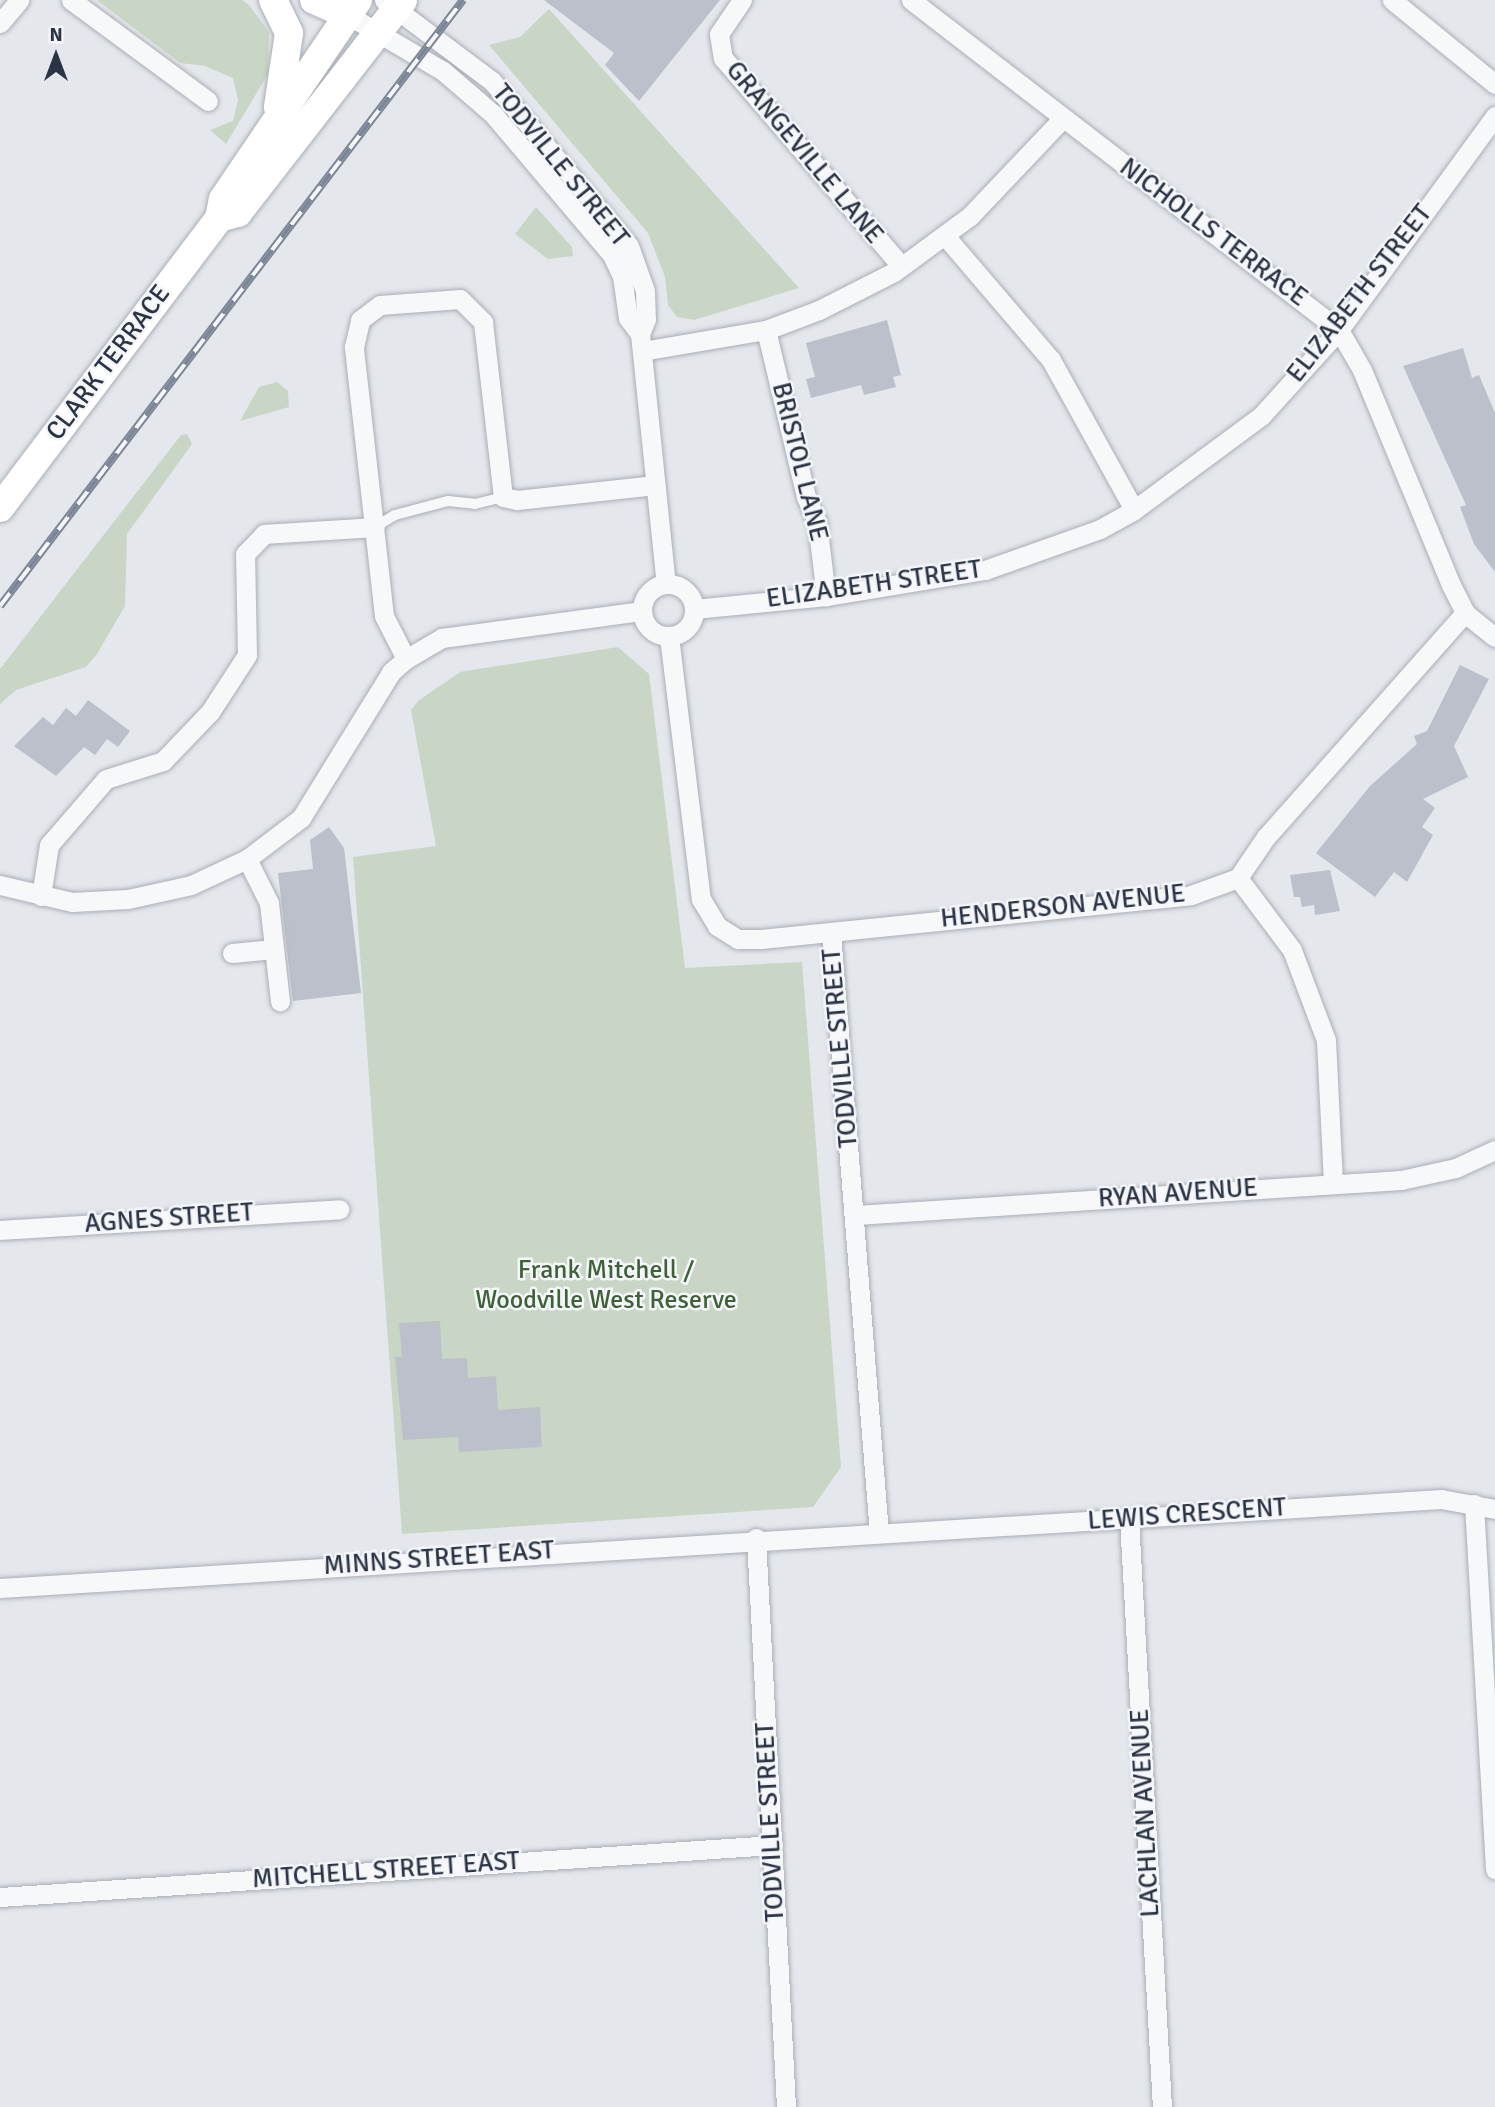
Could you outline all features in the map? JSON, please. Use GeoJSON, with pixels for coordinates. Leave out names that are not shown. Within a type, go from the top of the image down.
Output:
{"type":"FeatureCollection","features":[{"type":"Feature","properties":{"kind":"main road"},"geometry":{"type":"LineString","coordinates":[[273,0],[289,33],[286,66],[278,83],[278,114]]}},
{"type":"Feature","properties":{"kind":"main road"},"geometry":{"type":"LineString","coordinates":[[314,0],[353,8]]}},
{"type":"Feature","properties":{"kind":"main road","name":"CLARK TERRACE"},"geometry":{"type":"LineString","coordinates":[[219,218],[238,213],[379,33],[394,3]]}},
{"type":"Feature","properties":{"kind":"main road","name":"CLARK TERRACE"},"geometry":{"type":"LineString","coordinates":[[0,508],[219,218],[223,199],[278,114],[353,8]]}},
{"type":"Feature","properties":{"kind":"street"},"geometry":{"type":"LineString","coordinates":[[0,23],[19,0]]}},
{"type":"Feature","properties":{"kind":"street"},"geometry":{"type":"LineString","coordinates":[[71,0],[208,101]]}},
{"type":"Feature","properties":{"kind":"street","name":"GRANGEVILLE LANE"},"geometry":{"type":"LineString","coordinates":[[742,0],[719,34],[723,58],[901,266]]}},
{"type":"Feature","properties":{"kind":"street","name":"NICHOLLS TERRACE"},"geometry":{"type":"LineString","coordinates":[[911,0],[1339,330],[1362,370],[1465,613],[1495,637]]}},
{"type":"Feature","properties":{"kind":"street"},"geometry":{"type":"LineString","coordinates":[[1392,0],[1495,84]]}},
{"type":"Feature","properties":{"kind":"street","name":"TODVILLE STREET"},"geometry":{"type":"LineString","coordinates":[[394,3],[505,95],[629,246],[645,291],[646,319],[641,343],[666,584]]}},
{"type":"Feature","properties":{"kind":"street","name":"TODVILLE STREET"},"geometry":{"type":"LineString","coordinates":[[353,8],[379,33],[443,71],[493,114],[612,255],[622,276],[628,318],[641,343]]}},
{"type":"Feature","properties":{"kind":"street","name":"ELIZABETH STREET"},"geometry":{"type":"LineString","coordinates":[[694,609],[826,596],[985,570],[1100,529],[1134,510],[1261,416],[1339,330],[1495,116]]}},
{"type":"Feature","properties":{"kind":"street"},"geometry":{"type":"LineString","coordinates":[[641,343],[766,330],[819,310],[901,266],[946,237],[1063,118]]}},
{"type":"Feature","properties":{"kind":"street"},"geometry":{"type":"LineString","coordinates":[[946,237],[1051,360],[1134,510]]}},
{"type":"Feature","properties":{"kind":"street"},"geometry":{"type":"LineString","coordinates":[[407,659],[384,615],[354,347],[360,320],[380,305],[460,299],[483,322],[503,497],[517,500],[655,485]]}},
{"type":"Feature","properties":{"kind":"street","name":"BRISTOL LANE"},"geometry":{"type":"LineString","coordinates":[[766,330],[806,497],[817,522],[826,596]]}},
{"type":"Feature","properties":{"kind":"street"},"geometry":{"type":"LineString","coordinates":[[41,896],[48,845],[106,779],[163,761],[210,712],[247,655],[245,554],[264,534],[375,527]]}},
{"type":"Feature","properties":{"kind":"street"},"geometry":{"type":"LineString","coordinates":[[666,584],[683,589],[694,609],[689,625],[669,636],[652,631],[642,611],[646,595],[666,584]]}},
{"type":"Feature","properties":{"kind":"street"},"geometry":{"type":"LineString","coordinates":[[0,885],[72,902],[128,899],[191,885],[247,859],[301,818],[319,796],[391,672],[407,659],[442,638],[642,611]]}},
{"type":"Feature","properties":{"kind":"street"},"geometry":{"type":"LineString","coordinates":[[1334,1184],[1326,1040],[1292,950],[1238,878],[1266,837],[1465,613]]}},
{"type":"Feature","properties":{"kind":"street","name":"TODVILLE STREET"},"geometry":{"type":"LineString","coordinates":[[669,636],[701,899],[718,926],[738,939],[831,933],[856,1215],[879,1533]]}},
{"type":"Feature","properties":{"kind":"street"},"geometry":{"type":"LineString","coordinates":[[247,859],[269,903],[280,1001]]}},
{"type":"Feature","properties":{"kind":"street","name":"HENDERSON AVENUE"},"geometry":{"type":"LineString","coordinates":[[831,933],[1191,895],[1238,878]]}},
{"type":"Feature","properties":{"kind":"street"},"geometry":{"type":"LineString","coordinates":[[232,953],[274,949]]}},
{"type":"Feature","properties":{"kind":"street","name":"RYAN AVENUE"},"geometry":{"type":"LineString","coordinates":[[856,1215],[1412,1178],[1456,1168],[1495,1150]]}},
{"type":"Feature","properties":{"kind":"street","name":"AGNES STREET"},"geometry":{"type":"LineString","coordinates":[[0,1230],[339,1209]]}},
{"type":"Feature","properties":{"kind":"street","name":"LEWIS CRESCENT"},"geometry":{"type":"LineString","coordinates":[[879,1533],[1441,1499],[1495,1509]]}},
{"type":"Feature","properties":{"kind":"street"},"geometry":{"type":"LineString","coordinates":[[1474,1504],[1495,1869]]}},
{"type":"Feature","properties":{"kind":"street","name":"LACHLAN AVENUE"},"geometry":{"type":"LineString","coordinates":[[1129,1519],[1162,2107]]}},
{"type":"Feature","properties":{"kind":"street","name":"MINNS STREET EAST"},"geometry":{"type":"LineString","coordinates":[[0,1588],[757,1538],[879,1533]]}},
{"type":"Feature","properties":{"kind":"street","name":"TODVILLE STREET"},"geometry":{"type":"LineString","coordinates":[[757,1538],[786,2107]]}},
{"type":"Feature","properties":{"kind":"street","name":"MITCHELL STREET EAST"},"geometry":{"type":"LineString","coordinates":[[0,1897],[773,1845]]}},
{"type":"Feature","properties":{"kind":"lane"},"geometry":{"type":"LineString","coordinates":[[375,527],[395,515],[448,501],[475,504],[503,497]]}},
{"type":"Feature","properties":{"kind":"green space"},"geometry":{"type":"Polygon","coordinates":[[[97,0],[242,0],[249,5],[269,32],[268,74],[226,144],[210,130],[233,121],[238,100],[233,78],[205,66],[180,63],[97,0]]]}},
{"type":"Feature","properties":{"kind":"green space"},"geometry":{"type":"Polygon","coordinates":[[[549,9],[799,288],[694,320],[677,317],[668,305],[665,277],[648,233],[489,45],[520,37],[549,9]]]}},
{"type":"Feature","properties":{"kind":"green space"},"geometry":{"type":"Polygon","coordinates":[[[536,207],[572,247],[573,256],[548,259],[515,234],[536,207]]]}},
{"type":"Feature","properties":{"kind":"green space"},"geometry":{"type":"Polygon","coordinates":[[[277,382],[288,391],[289,407],[240,421],[259,387],[277,382]]]}},
{"type":"Feature","properties":{"kind":"green space"},"geometry":{"type":"Polygon","coordinates":[[[187,434],[192,444],[127,534],[125,606],[97,654],[86,667],[16,690],[0,704],[0,669],[181,435],[187,434]]]}},
{"type":"Feature","properties":{"kind":"green space","name":"Frank Mitchell / Woodville West Reserve"},"geometry":{"type":"Polygon","coordinates":[[[618,647],[649,674],[685,968],[802,962],[841,1467],[813,1507],[402,1534],[353,857],[436,846],[411,710],[418,701],[460,672],[618,647]]]}},
{"type":"Feature","properties":{"kind":"building"},"geometry":{"type":"Polygon","coordinates":[[[544,0],[720,0],[639,101],[605,65],[614,53],[544,0]]]}},
{"type":"Feature","properties":{"kind":"building"},"geometry":{"type":"Polygon","coordinates":[[[887,320],[901,375],[893,377],[896,387],[864,395],[861,385],[811,398],[806,379],[815,377],[806,343],[887,320]]]}},
{"type":"Feature","properties":{"kind":"building"},"geometry":{"type":"Polygon","coordinates":[[[1463,348],[1472,378],[1479,375],[1495,413],[1495,572],[1474,544],[1460,507],[1466,505],[1403,366],[1463,348]]]}},
{"type":"Feature","properties":{"kind":"building"},"geometry":{"type":"Polygon","coordinates":[[[1460,665],[1489,679],[1454,746],[1468,777],[1423,799],[1435,808],[1422,827],[1433,835],[1407,882],[1394,872],[1375,897],[1316,853],[1370,786],[1417,744],[1414,736],[1427,731],[1460,665]]]}},
{"type":"Feature","properties":{"kind":"building"},"geometry":{"type":"Polygon","coordinates":[[[88,700],[130,731],[118,747],[107,739],[95,755],[84,747],[56,776],[14,746],[43,717],[53,725],[66,708],[76,716],[88,700]]]}},
{"type":"Feature","properties":{"kind":"building"},"geometry":{"type":"Polygon","coordinates":[[[329,827],[344,848],[361,993],[293,1001],[278,873],[313,869],[310,840],[329,827]]]}},
{"type":"Feature","properties":{"kind":"building"},"geometry":{"type":"Polygon","coordinates":[[[1330,870],[1340,911],[1315,915],[1314,905],[1302,907],[1300,897],[1294,897],[1290,875],[1330,870]]]}},
{"type":"Feature","properties":{"kind":"building"},"geometry":{"type":"Polygon","coordinates":[[[440,1321],[442,1359],[467,1358],[468,1378],[496,1376],[498,1410],[540,1407],[542,1447],[459,1452],[458,1437],[403,1440],[395,1357],[402,1357],[399,1323],[440,1321]]]}},
{"type":"Feature","properties":{"kind":"railway"},"geometry":{"type":"LineString","coordinates":[[0,606],[463,0]]}}]}
